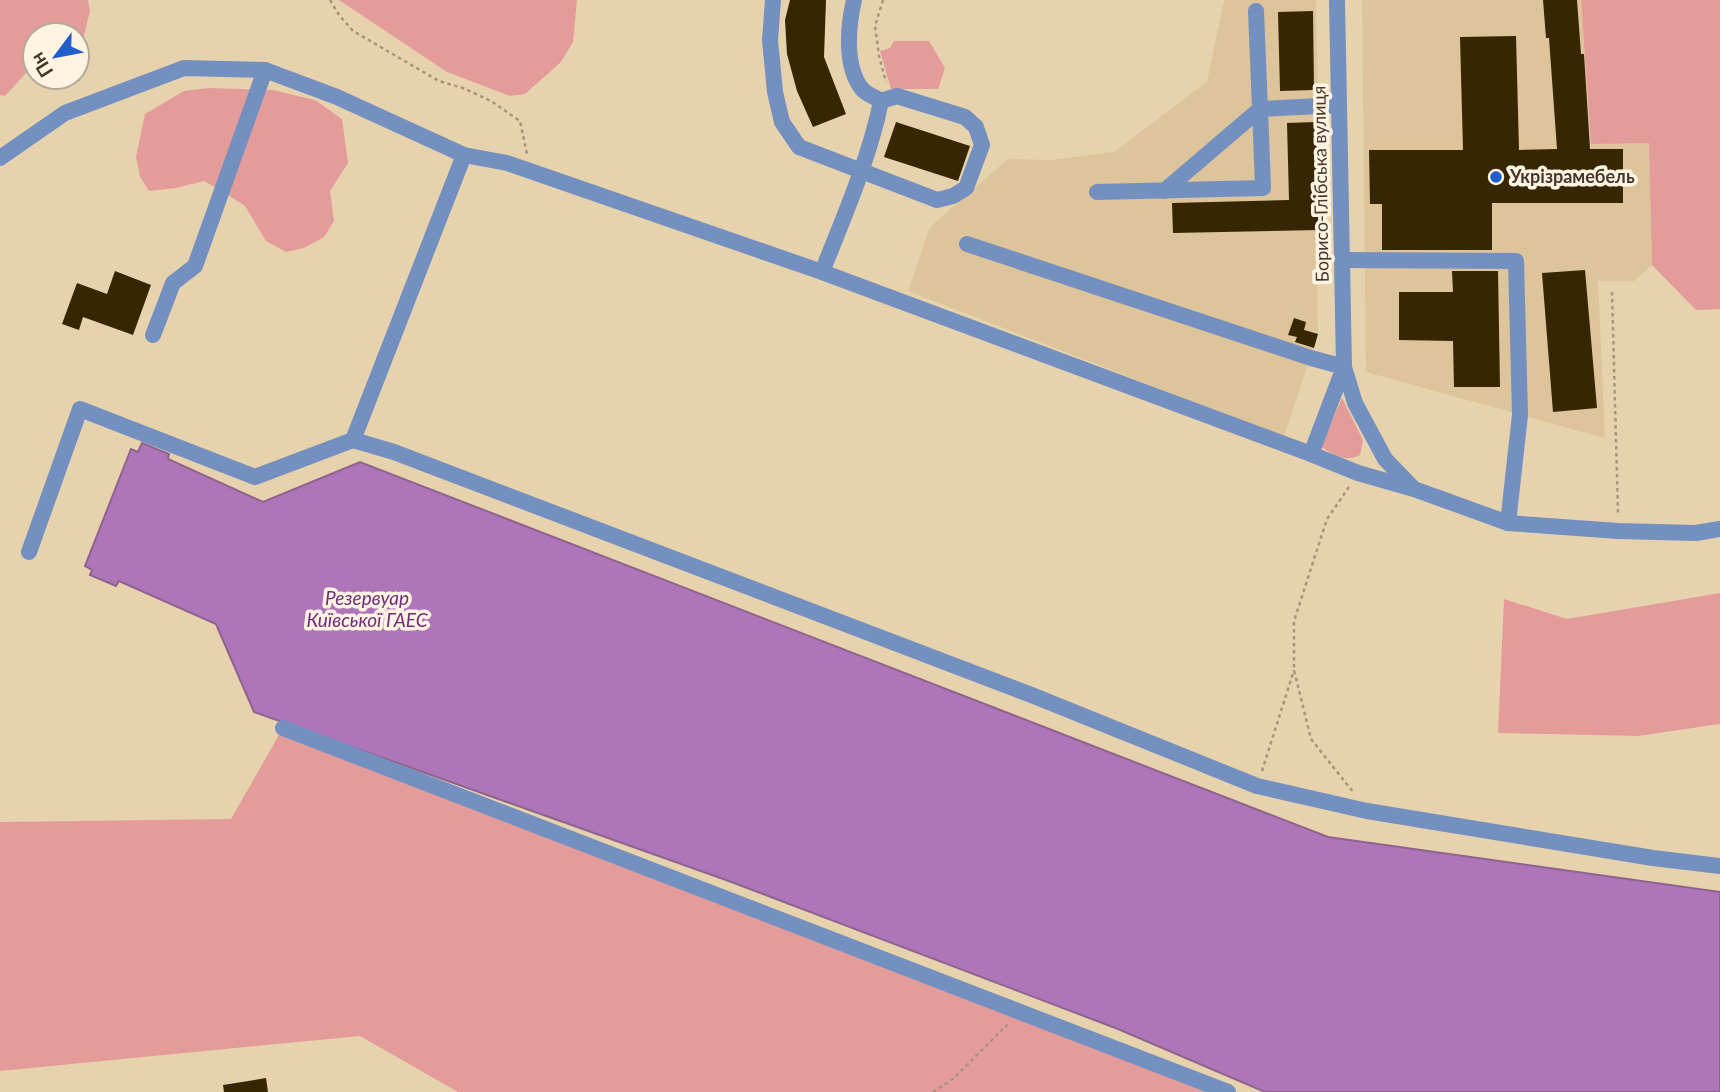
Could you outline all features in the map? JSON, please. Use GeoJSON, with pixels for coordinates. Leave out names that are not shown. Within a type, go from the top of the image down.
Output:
{"type":"FeatureCollection","features":[{"type":"Feature","properties":{"kind":"street"},"geometry":{"type":"LineString","coordinates":[[773,0],[770,40],[775,92],[782,122],[799,147],[937,200],[953,197],[966,188],[982,145],[976,127],[965,117],[897,96],[888,99],[862,90],[850,65],[849,29],[854,0]]}},
{"type":"Feature","properties":{"kind":"street","name":"Борисо-Глібська вулиця"},"geometry":{"type":"LineString","coordinates":[[1337,0],[1344,367],[1355,403],[1385,459],[1414,489],[1508,523],[1618,531],[1696,533],[1720,529]]}},
{"type":"Feature","properties":{"kind":"street"},"geometry":{"type":"LineString","coordinates":[[1097,192],[1263,188],[1256,11]]}},
{"type":"Feature","properties":{"kind":"street"},"geometry":{"type":"LineString","coordinates":[[0,158],[65,113],[184,68],[265,70],[337,97],[464,155],[531,170],[822,272],[1358,473],[1414,489]]}},
{"type":"Feature","properties":{"kind":"street"},"geometry":{"type":"LineString","coordinates":[[153,335],[173,283],[195,265],[265,70]]}},
{"type":"Feature","properties":{"kind":"street"},"geometry":{"type":"LineString","coordinates":[[822,272],[861,171],[878,114],[888,99]]}},
{"type":"Feature","properties":{"kind":"street"},"geometry":{"type":"LineString","coordinates":[[1164,191],[1260,109],[1339,105]]}},
{"type":"Feature","properties":{"kind":"street"},"geometry":{"type":"LineString","coordinates":[[353,440],[464,155]]}},
{"type":"Feature","properties":{"kind":"street"},"geometry":{"type":"LineString","coordinates":[[967,244],[1344,367]]}},
{"type":"Feature","properties":{"kind":"street"},"geometry":{"type":"LineString","coordinates":[[1342,260],[1516,261],[1520,415],[1508,523]]}},
{"type":"Feature","properties":{"kind":"street","name":"Борисо-Глібська вулиця"},"geometry":{"type":"LineString","coordinates":[[1311,454],[1344,367]]}},
{"type":"Feature","properties":{"kind":"street"},"geometry":{"type":"LineString","coordinates":[[29,552],[79,409],[256,477],[353,440],[394,452],[708,571],[1034,696],[1257,786],[1367,811],[1653,858],[1720,866]]}},
{"type":"Feature","properties":{"kind":"street"},"geometry":{"type":"LineString","coordinates":[[283,728],[1228,1092]]}},
{"type":"Feature","properties":{"kind":"path"},"geometry":{"type":"LineString","coordinates":[[330,0],[353,31],[439,81],[491,101],[520,121],[531,170]]}},
{"type":"Feature","properties":{"kind":"path"},"geometry":{"type":"LineString","coordinates":[[883,0],[875,26],[878,56],[888,99]]}},
{"type":"Feature","properties":{"kind":"path"},"geometry":{"type":"LineString","coordinates":[[1612,292],[1618,531]]}},
{"type":"Feature","properties":{"kind":"path"},"geometry":{"type":"LineString","coordinates":[[1358,473],[1327,519],[1294,621],[1294,670],[1311,738],[1367,811]]}},
{"type":"Feature","properties":{"kind":"path"},"geometry":{"type":"LineString","coordinates":[[1257,786],[1294,670]]}},
{"type":"Feature","properties":{"kind":"path"},"geometry":{"type":"LineString","coordinates":[[933,1092],[953,1079],[1020,1012]]}},
{"type":"Feature","properties":{"kind":"shaded area"},"geometry":{"type":"Polygon","coordinates":[[[0,0],[88,0],[90,11],[88,21],[21,21],[21,78],[5,96],[0,95],[0,0]]]}},
{"type":"Feature","properties":{"kind":"shaded area"},"geometry":{"type":"Polygon","coordinates":[[[339,0],[577,0],[573,42],[561,62],[525,94],[510,96],[447,72],[339,0]]]}},
{"type":"Feature","properties":{"kind":"shaded area"},"geometry":{"type":"Polygon","coordinates":[[[1224,0],[1316,0],[1318,334],[1284,437],[908,291],[930,227],[1008,159],[1050,160],[1114,152],[1207,82],[1224,0]]]}},
{"type":"Feature","properties":{"kind":"shaded area"},"geometry":{"type":"Polygon","coordinates":[[[1362,0],[1581,0],[1591,143],[1649,143],[1652,265],[1634,281],[1598,281],[1605,438],[1366,372],[1362,0]]]}},
{"type":"Feature","properties":{"kind":"shaded area"},"geometry":{"type":"Polygon","coordinates":[[[1581,0],[1720,0],[1720,309],[1696,310],[1652,265],[1649,143],[1591,144],[1581,0]]]}},
{"type":"Feature","properties":{"kind":"shaded area"},"geometry":{"type":"Polygon","coordinates":[[[894,41],[929,41],[945,68],[938,89],[891,89],[880,51],[890,48],[894,41]]]}},
{"type":"Feature","properties":{"kind":"shaded area"},"geometry":{"type":"Polygon","coordinates":[[[208,88],[273,90],[315,100],[342,119],[348,163],[330,191],[334,221],[324,237],[304,248],[286,252],[266,241],[245,206],[204,181],[149,191],[140,177],[136,157],[145,114],[184,91],[208,88]]]}},
{"type":"Feature","properties":{"kind":"shaded area"},"geometry":{"type":"Polygon","coordinates":[[[1342,398],[1363,440],[1360,455],[1350,458],[1340,457],[1321,447],[1342,398]]]}},
{"type":"Feature","properties":{"kind":"shaded area"},"geometry":{"type":"Polygon","coordinates":[[[1720,593],[1720,724],[1638,736],[1498,733],[1504,599],[1567,619],[1720,593]]]}},
{"type":"Feature","properties":{"kind":"shaded area"},"geometry":{"type":"Polygon","coordinates":[[[283,728],[1228,1092],[458,1092],[360,1036],[0,1071],[0,822],[231,819],[283,728]]]}},
{"type":"Feature","properties":{"kind":"water","name":"Резервуар Київської ГАЕС"},"geometry":{"type":"Polygon","coordinates":[[[142,443],[169,454],[168,459],[263,502],[360,462],[1328,837],[1720,892],[1720,1092],[1265,1092],[1118,1029],[726,880],[254,712],[216,624],[119,581],[116,586],[90,575],[92,570],[85,566],[131,449],[138,452],[142,443]]]}},
{"type":"Feature","properties":{"kind":"building"},"geometry":{"type":"Polygon","coordinates":[[[790,0],[826,0],[824,57],[846,114],[813,127],[797,91],[787,54],[785,20],[790,0]]]}},
{"type":"Feature","properties":{"kind":"building"},"geometry":{"type":"Polygon","coordinates":[[[1543,0],[1577,0],[1581,54],[1584,54],[1590,149],[1623,149],[1623,203],[1492,203],[1492,250],[1382,250],[1382,204],[1370,204],[1369,150],[1463,150],[1460,37],[1516,36],[1519,150],[1557,149],[1549,38],[1546,38],[1543,0]]]}},
{"type":"Feature","properties":{"kind":"building"},"geometry":{"type":"Polygon","coordinates":[[[1313,11],[1314,90],[1280,91],[1278,12],[1313,11]]]}},
{"type":"Feature","properties":{"kind":"building"},"geometry":{"type":"Polygon","coordinates":[[[896,122],[970,146],[958,181],[884,157],[896,122]]]}},
{"type":"Feature","properties":{"kind":"building"},"geometry":{"type":"Polygon","coordinates":[[[1316,122],[1319,230],[1173,233],[1172,203],[1289,200],[1287,123],[1316,122]]]}},
{"type":"Feature","properties":{"kind":"building"},"geometry":{"type":"Polygon","coordinates":[[[1585,270],[1597,408],[1553,412],[1542,273],[1585,270]]]}},
{"type":"Feature","properties":{"kind":"building"},"geometry":{"type":"Polygon","coordinates":[[[115,271],[151,285],[133,335],[83,317],[79,330],[62,324],[77,283],[107,294],[115,271]]]}},
{"type":"Feature","properties":{"kind":"building"},"geometry":{"type":"Polygon","coordinates":[[[1452,271],[1498,271],[1500,387],[1454,387],[1453,341],[1399,340],[1399,292],[1453,292],[1452,271]]]}},
{"type":"Feature","properties":{"kind":"building"},"geometry":{"type":"Polygon","coordinates":[[[1294,318],[1306,322],[1304,330],[1318,334],[1314,348],[1295,342],[1297,337],[1288,335],[1294,318]]]}},
{"type":"Feature","properties":{"kind":"building"},"geometry":{"type":"Polygon","coordinates":[[[266,1078],[268,1092],[224,1092],[223,1085],[266,1078]]]}},
{"type":"Feature","properties":{"kind":"place","name":"Укрізрамебель"},"geometry":{"type":"Point","coordinates":[1496,177]}}]}
